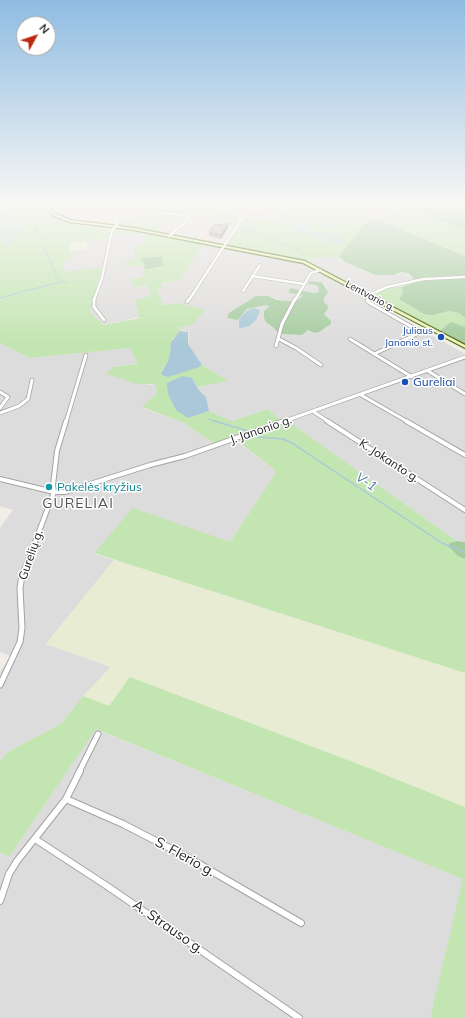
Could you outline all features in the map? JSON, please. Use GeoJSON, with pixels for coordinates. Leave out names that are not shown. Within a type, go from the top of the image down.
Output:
{"type":"FeatureCollection","features":[{"type":"Feature","properties":{"kind":"main road","name":"Lentvario g."},"geometry":{"type":"LineString","coordinates":[[246,251],[299,261],[320,270],[465,346]]}},
{"type":"Feature","properties":{"kind":"street"},"geometry":{"type":"LineString","coordinates":[[104,320],[94,307],[93,301],[102,278],[108,251]]}},
{"type":"Feature","properties":{"kind":"street"},"geometry":{"type":"LineString","coordinates":[[187,302],[220,251]]}},
{"type":"Feature","properties":{"kind":"street"},"geometry":{"type":"LineString","coordinates":[[243,290],[260,265]]}},
{"type":"Feature","properties":{"kind":"street"},"geometry":{"type":"LineString","coordinates":[[276,346],[282,324],[309,275],[320,270]]}},
{"type":"Feature","properties":{"kind":"street"},"geometry":{"type":"LineString","coordinates":[[252,276],[304,284]]}},
{"type":"Feature","properties":{"kind":"street"},"geometry":{"type":"LineString","coordinates":[[374,354],[420,331],[367,301],[371,296],[387,288],[424,279],[465,277]]}},
{"type":"Feature","properties":{"kind":"street"},"geometry":{"type":"LineString","coordinates":[[279,339],[296,348],[321,365]]}},
{"type":"Feature","properties":{"kind":"street"},"geometry":{"type":"LineString","coordinates":[[350,339],[412,377]]}},
{"type":"Feature","properties":{"kind":"street","name":"Gurelių g."},"geometry":{"type":"LineString","coordinates":[[0,685],[20,642],[22,628],[20,588],[22,575],[54,492],[52,485],[57,451],[86,355]]}},
{"type":"Feature","properties":{"kind":"street","name":"J. Janonio g."},"geometry":{"type":"LineString","coordinates":[[54,492],[66,492],[150,465],[185,456],[465,358]]}},
{"type":"Feature","properties":{"kind":"street"},"geometry":{"type":"LineString","coordinates":[[428,371],[465,394]]}},
{"type":"Feature","properties":{"kind":"street"},"geometry":{"type":"LineString","coordinates":[[0,413],[19,406],[28,399],[32,380]]}},
{"type":"Feature","properties":{"kind":"street"},"geometry":{"type":"LineString","coordinates":[[0,392],[8,397],[0,408]]}},
{"type":"Feature","properties":{"kind":"street"},"geometry":{"type":"LineString","coordinates":[[361,395],[465,455]]}},
{"type":"Feature","properties":{"kind":"street","name":"K. Jokanto g."},"geometry":{"type":"LineString","coordinates":[[314,412],[465,510]]}},
{"type":"Feature","properties":{"kind":"street"},"geometry":{"type":"LineString","coordinates":[[0,479],[54,492]]}},
{"type":"Feature","properties":{"kind":"street"},"geometry":{"type":"LineString","coordinates":[[0,901],[9,874],[17,861],[66,799],[98,734]]}},
{"type":"Feature","properties":{"kind":"street","name":"S. Flerio g."},"geometry":{"type":"LineString","coordinates":[[66,799],[123,824],[183,855],[301,923]]}},
{"type":"Feature","properties":{"kind":"street","name":"A. Strauso g."},"geometry":{"type":"LineString","coordinates":[[35,839],[107,886],[299,1018]]}},
{"type":"Feature","properties":{"kind":"shaded area"},"geometry":{"type":"Polygon","coordinates":[[[69,251],[140,251],[133,260],[126,260],[143,265],[143,277],[132,279],[147,285],[151,297],[134,301],[140,317],[104,325],[90,312],[95,289],[100,279],[65,272],[63,262],[71,261],[69,251]]]}},
{"type":"Feature","properties":{"kind":"shaded area"},"geometry":{"type":"Polygon","coordinates":[[[200,251],[237,251],[306,264],[465,354],[409,377],[281,421],[268,409],[232,421],[209,411],[206,397],[198,387],[227,381],[202,365],[188,344],[189,332],[177,328],[178,303],[163,305],[157,289],[161,283],[180,280],[200,251]],[[318,281],[308,284],[318,286],[319,292],[313,293],[295,289],[303,295],[298,300],[284,301],[268,296],[246,301],[238,320],[247,309],[267,305],[269,307],[266,322],[279,334],[302,335],[327,316],[324,312],[329,307],[324,302],[324,298],[327,294],[327,289],[324,283],[318,281]]]}},
{"type":"Feature","properties":{"kind":"shaded area"},"geometry":{"type":"Polygon","coordinates":[[[339,257],[345,262],[370,273],[389,275],[405,272],[415,280],[369,293],[308,261],[311,258],[339,257]]]}},
{"type":"Feature","properties":{"kind":"shaded area"},"geometry":{"type":"Polygon","coordinates":[[[253,308],[260,311],[256,320],[249,326],[239,327],[239,320],[247,311],[253,308]]]}},
{"type":"Feature","properties":{"kind":"shaded area"},"geometry":{"type":"Polygon","coordinates":[[[180,331],[188,332],[188,344],[202,365],[168,377],[164,376],[161,373],[168,361],[171,342],[180,331]]]}},
{"type":"Feature","properties":{"kind":"shaded area"},"geometry":{"type":"Polygon","coordinates":[[[0,343],[30,358],[130,348],[138,364],[113,367],[148,385],[155,384],[157,393],[143,408],[182,422],[213,443],[232,438],[274,469],[275,474],[230,542],[94,554],[114,560],[46,644],[111,667],[83,696],[62,723],[8,752],[0,761],[0,672],[11,656],[0,652],[0,528],[13,510],[0,506],[0,343]]]}},
{"type":"Feature","properties":{"kind":"shaded area"},"geometry":{"type":"Polygon","coordinates":[[[465,359],[465,542],[457,541],[289,422],[465,359]]]}},
{"type":"Feature","properties":{"kind":"shaded area"},"geometry":{"type":"Polygon","coordinates":[[[183,376],[192,378],[199,390],[206,397],[209,411],[188,418],[176,410],[168,394],[167,383],[183,376]]]}},
{"type":"Feature","properties":{"kind":"shaded area"},"geometry":{"type":"Polygon","coordinates":[[[95,729],[464,879],[430,1018],[0,1018],[0,852],[9,857],[95,729]]]}},
{"type":"Feature","properties":{"kind":"green space"},"geometry":{"type":"Polygon","coordinates":[[[0,251],[70,251],[71,261],[63,262],[65,272],[102,267],[90,312],[104,325],[140,318],[134,300],[151,296],[147,285],[135,287],[131,279],[143,277],[143,265],[126,267],[126,260],[133,260],[134,251],[200,251],[180,280],[161,283],[162,288],[157,289],[163,305],[178,303],[206,310],[193,324],[178,328],[183,331],[173,338],[168,361],[161,372],[202,365],[228,381],[198,387],[192,378],[188,418],[209,411],[232,421],[268,409],[281,421],[213,443],[182,422],[142,407],[157,393],[155,384],[137,384],[106,374],[113,367],[138,364],[130,348],[30,358],[0,343],[0,251]],[[162,256],[141,258],[145,265],[144,268],[164,266],[162,256]]]}},
{"type":"Feature","properties":{"kind":"green space"},"geometry":{"type":"Polygon","coordinates":[[[252,251],[344,251],[339,257],[311,258],[308,261],[252,251]]]}},
{"type":"Feature","properties":{"kind":"green space"},"geometry":{"type":"Polygon","coordinates":[[[344,251],[452,251],[465,256],[465,318],[459,313],[448,311],[433,315],[424,314],[399,299],[403,293],[402,287],[413,283],[415,280],[408,273],[401,272],[393,275],[375,275],[345,262],[339,257],[344,251]]]}},
{"type":"Feature","properties":{"kind":"green space"},"geometry":{"type":"Polygon","coordinates":[[[452,251],[465,251],[465,256],[452,251]]]}},
{"type":"Feature","properties":{"kind":"green space"},"geometry":{"type":"Polygon","coordinates":[[[162,256],[164,266],[146,269],[144,268],[145,265],[140,258],[162,256]]]}},
{"type":"Feature","properties":{"kind":"green space"},"geometry":{"type":"Polygon","coordinates":[[[309,281],[322,282],[328,292],[324,298],[324,302],[329,307],[324,314],[331,321],[331,324],[319,332],[315,333],[308,330],[302,335],[279,334],[266,322],[264,318],[264,311],[269,307],[267,305],[247,309],[238,320],[227,318],[229,313],[256,296],[268,296],[277,300],[289,301],[298,300],[303,295],[289,293],[290,288],[313,293],[319,292],[318,286],[308,284],[309,281]]]}},
{"type":"Feature","properties":{"kind":"green space"},"geometry":{"type":"Polygon","coordinates":[[[404,286],[402,287],[403,293],[400,297],[402,301],[424,314],[438,314],[442,311],[459,313],[465,318],[465,327],[452,322],[440,331],[378,299],[375,295],[384,289],[404,286]]]}},
{"type":"Feature","properties":{"kind":"green space"},"geometry":{"type":"Polygon","coordinates":[[[452,322],[465,327],[465,345],[440,331],[452,322]]]}},
{"type":"Feature","properties":{"kind":"green space"},"geometry":{"type":"Polygon","coordinates":[[[289,422],[457,541],[450,543],[451,550],[465,559],[465,673],[94,553],[133,508],[230,542],[275,474],[274,469],[236,440],[289,422]]]}},
{"type":"Feature","properties":{"kind":"green space"},"geometry":{"type":"Polygon","coordinates":[[[457,541],[465,542],[465,559],[458,556],[448,546],[450,543],[457,541]]]}},
{"type":"Feature","properties":{"kind":"green space"},"geometry":{"type":"Polygon","coordinates":[[[114,560],[465,673],[465,807],[371,769],[131,678],[109,707],[83,696],[111,667],[46,644],[114,560]]]}},
{"type":"Feature","properties":{"kind":"green space"},"geometry":{"type":"Polygon","coordinates":[[[130,677],[371,769],[465,807],[465,1018],[430,1018],[463,879],[96,729],[9,857],[0,852],[0,761],[8,752],[62,723],[83,696],[109,706],[130,677]]]}},
{"type":"Feature","properties":{"kind":"waterway"},"geometry":{"type":"LineString","coordinates":[[45,251],[56,275],[62,282]]}},
{"type":"Feature","properties":{"kind":"waterway"},"geometry":{"type":"LineString","coordinates":[[300,251],[304,256]]}},
{"type":"Feature","properties":{"kind":"waterway"},"geometry":{"type":"LineString","coordinates":[[21,292],[62,282]]}},
{"type":"Feature","properties":{"kind":"waterway"},"geometry":{"type":"LineString","coordinates":[[62,282],[68,283]]}},
{"type":"Feature","properties":{"kind":"waterway"},"geometry":{"type":"LineString","coordinates":[[0,298],[18,293]]}},
{"type":"Feature","properties":{"kind":"waterway","name":"V-1"},"geometry":{"type":"LineString","coordinates":[[208,419],[218,422]]}},
{"type":"Feature","properties":{"kind":"waterway","name":"V-1"},"geometry":{"type":"LineString","coordinates":[[214,421],[248,431]]}},
{"type":"Feature","properties":{"kind":"waterway","name":"V-1"},"geometry":{"type":"LineString","coordinates":[[255,435],[258,437],[283,439],[292,443],[442,543],[465,552]]}},
{"type":"Feature","properties":{"kind":"place","name":"Juliaus Janonio st."},"geometry":{"type":"Point","coordinates":[441,337]}},
{"type":"Feature","properties":{"kind":"place","name":"Gureliai"},"geometry":{"type":"Point","coordinates":[405,382]}},
{"type":"Feature","properties":{"kind":"place","name":"Pakelės kryžius"},"geometry":{"type":"Point","coordinates":[49,487]}},
{"type":"Feature","properties":{"kind":"district","name":"GURELIAI"},"geometry":{"type":"Point","coordinates":[78,504]}}]}
